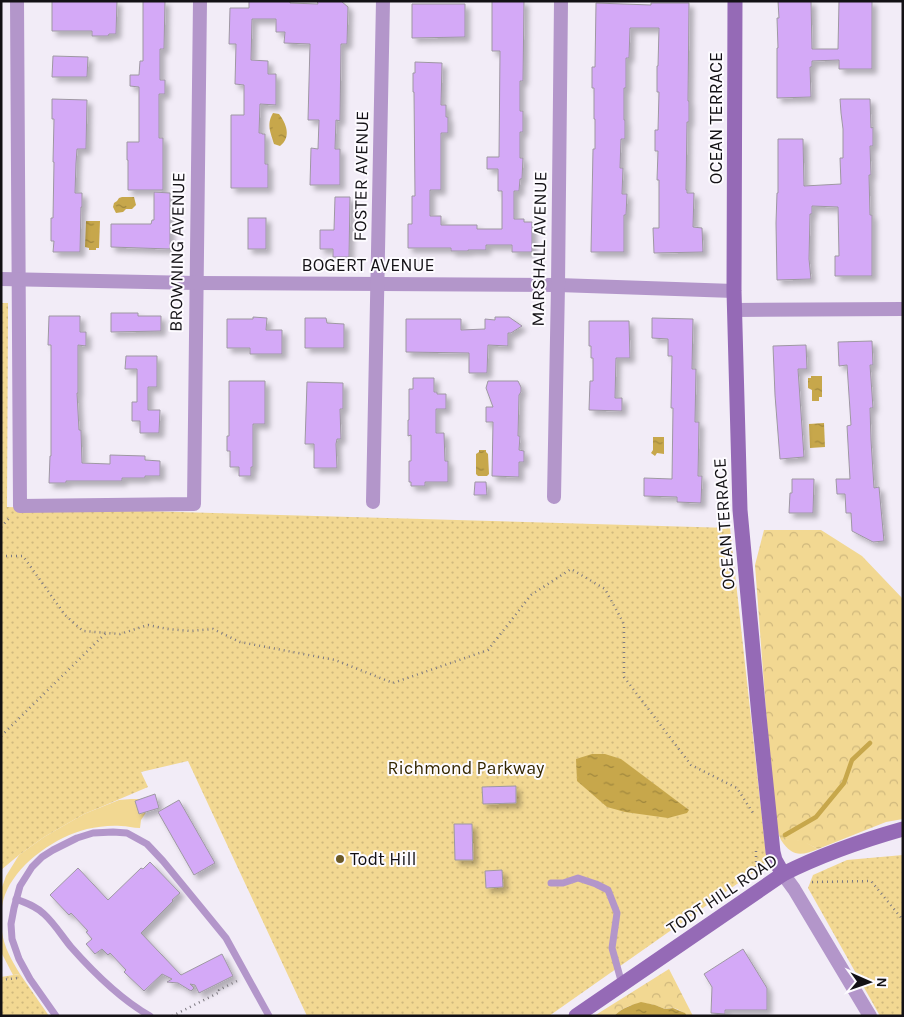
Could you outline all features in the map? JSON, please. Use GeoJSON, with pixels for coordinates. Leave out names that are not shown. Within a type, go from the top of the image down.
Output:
{"type":"FeatureCollection","features":[{"type":"Feature","properties":{"kind":"street"},"geometry":{"type":"LineString","coordinates":[[17,1],[19,279]]}},
{"type":"Feature","properties":{"kind":"street","name":"BROWNING AVENUE"},"geometry":{"type":"LineString","coordinates":[[19,279],[20,506],[194,504],[200,1]]}},
{"type":"Feature","properties":{"kind":"street","name":"FOSTER AVENUE"},"geometry":{"type":"LineString","coordinates":[[373,502],[383,1]]}},
{"type":"Feature","properties":{"kind":"street","name":"MARSHALL AVENUE"},"geometry":{"type":"LineString","coordinates":[[554,497],[561,1]]}},
{"type":"Feature","properties":{"kind":"street","name":"OCEAN TERRACE"},"geometry":{"type":"LineString","coordinates":[[735,1],[734,310],[740,510],[773,852],[783,874],[794,889],[870,1016]]}},
{"type":"Feature","properties":{"kind":"street","name":"BOGERT AVENUE"},"geometry":{"type":"LineString","coordinates":[[1,279],[196,284],[558,285],[734,291]]}},
{"type":"Feature","properties":{"kind":"street"},"geometry":{"type":"LineString","coordinates":[[734,310],[903,309]]}},
{"type":"Feature","properties":{"kind":"street","name":"TODT HILL ROAD"},"geometry":{"type":"LineString","coordinates":[[576,1016],[783,874],[884,834],[903,829]]}},
{"type":"Feature","properties":{"kind":"lane"},"geometry":{"type":"LineString","coordinates":[[56,1016],[28,976],[19,959],[12,939],[14,908],[20,886],[42,857],[53,850],[77,838],[93,833],[113,832],[127,833],[147,844],[163,861],[226,938],[269,1016]]}},
{"type":"Feature","properties":{"kind":"lane"},"geometry":{"type":"LineString","coordinates":[[551,883],[564,883],[578,878],[608,890],[617,913],[612,948],[622,984]]}},
{"type":"Feature","properties":{"kind":"lane"},"geometry":{"type":"LineString","coordinates":[[16,899],[27,903],[43,913],[102,980],[139,1010],[150,1016]]}},
{"type":"Feature","properties":{"kind":"path"},"geometry":{"type":"LineString","coordinates":[[1,556],[23,556],[65,615],[83,631],[120,634],[148,625],[190,631],[213,629],[240,642],[335,660],[393,683],[488,650],[531,595],[571,569],[605,589],[624,624],[624,677],[691,765],[736,788],[753,814]]}},
{"type":"Feature","properties":{"kind":"path"},"geometry":{"type":"LineString","coordinates":[[1,736],[106,633]]}},
{"type":"Feature","properties":{"kind":"path"},"geometry":{"type":"LineString","coordinates":[[756,847],[756,866]]}},
{"type":"Feature","properties":{"kind":"path"},"geometry":{"type":"LineString","coordinates":[[812,882],[871,881],[903,920]]}},
{"type":"Feature","properties":{"kind":"path"},"geometry":{"type":"LineString","coordinates":[[1,980],[28,976]]}},
{"type":"Feature","properties":{"kind":"path"},"geometry":{"type":"LineString","coordinates":[[172,1016],[243,978]]}},
{"type":"Feature","properties":{"kind":"green space","name":"Richmond Parkway"},"geometry":{"type":"Polygon","coordinates":[[[1,303],[8,303],[7,507],[730,528],[767,863],[549,1016],[307,1016],[188,761],[141,772],[148,787],[84,814],[44,837],[1,870],[1,303]]]}},
{"type":"Feature","properties":{"kind":"green space"},"geometry":{"type":"Polygon","coordinates":[[[764,530],[821,530],[862,556],[903,599],[903,819],[886,822],[818,849],[801,842],[781,840],[777,830],[755,565],[764,530]]]}},
{"type":"Feature","properties":{"kind":"green space"},"geometry":{"type":"Polygon","coordinates":[[[131,799],[141,799],[135,801],[139,814],[146,812],[141,820],[140,828],[108,826],[87,829],[63,838],[30,860],[13,879],[7,890],[3,900],[1,922],[1,890],[6,876],[19,855],[44,837],[84,814],[119,800],[131,799]]]}},
{"type":"Feature","properties":{"kind":"green space"},"geometry":{"type":"Polygon","coordinates":[[[781,840],[803,841],[818,849],[797,854],[789,850],[781,840]]]}},
{"type":"Feature","properties":{"kind":"green space"},"geometry":{"type":"Polygon","coordinates":[[[903,855],[903,1016],[880,1016],[808,888],[813,875],[847,860],[903,855]]]}},
{"type":"Feature","properties":{"kind":"green space"},"geometry":{"type":"Polygon","coordinates":[[[1,922],[6,948],[20,974],[13,975],[1,952],[1,922]]]}},
{"type":"Feature","properties":{"kind":"green space"},"geometry":{"type":"Polygon","coordinates":[[[669,969],[693,1016],[687,1016],[681,1011],[672,1008],[665,1009],[643,1003],[628,1007],[614,1016],[594,1016],[669,969]]]}},
{"type":"Feature","properties":{"kind":"green space"},"geometry":{"type":"Polygon","coordinates":[[[20,974],[49,1016],[1,1016],[1,977],[20,974]]]}},
{"type":"Feature","properties":{"kind":"water"},"geometry":{"type":"Polygon","coordinates":[[[273,113],[279,114],[287,130],[286,138],[280,146],[274,144],[269,125],[273,113]]]}},
{"type":"Feature","properties":{"kind":"water"},"geometry":{"type":"Polygon","coordinates":[[[122,197],[134,197],[136,205],[132,209],[116,213],[113,207],[114,203],[122,197]]]}},
{"type":"Feature","properties":{"kind":"water"},"geometry":{"type":"Polygon","coordinates":[[[86,221],[100,221],[99,248],[96,248],[96,250],[89,250],[89,248],[85,247],[86,221]]]}},
{"type":"Feature","properties":{"kind":"water"},"geometry":{"type":"Polygon","coordinates":[[[811,376],[822,376],[822,397],[819,397],[819,401],[812,401],[812,390],[808,388],[808,378],[811,378],[811,376]]]}},
{"type":"Feature","properties":{"kind":"water"},"geometry":{"type":"Polygon","coordinates":[[[824,423],[825,447],[810,448],[809,424],[824,423]]]}},
{"type":"Feature","properties":{"kind":"water"},"geometry":{"type":"Polygon","coordinates":[[[653,437],[664,437],[664,454],[657,453],[655,456],[651,453],[653,450],[653,437]]]}},
{"type":"Feature","properties":{"kind":"water"},"geometry":{"type":"Polygon","coordinates":[[[479,450],[486,450],[488,454],[489,474],[487,476],[478,476],[476,474],[476,454],[479,450]]]}},
{"type":"Feature","properties":{"kind":"water"},"geometry":{"type":"Polygon","coordinates":[[[592,754],[605,754],[621,759],[689,810],[687,813],[668,818],[625,812],[607,807],[577,781],[576,759],[592,754]]]}},
{"type":"Feature","properties":{"kind":"water"},"geometry":{"type":"Polygon","coordinates":[[[641,1002],[665,1009],[673,1008],[685,1013],[687,1016],[614,1016],[623,1009],[641,1002]]]}},
{"type":"Feature","properties":{"kind":"building"},"geometry":{"type":"Polygon","coordinates":[[[52,1],[117,1],[116,34],[92,36],[92,31],[52,31],[52,1]]]}},
{"type":"Feature","properties":{"kind":"building"},"geometry":{"type":"Polygon","coordinates":[[[143,1],[165,1],[164,49],[160,49],[160,80],[165,80],[165,94],[159,94],[159,138],[163,138],[163,190],[128,190],[127,142],[139,142],[139,87],[130,86],[130,75],[139,75],[140,61],[143,61],[143,1]]]}},
{"type":"Feature","properties":{"kind":"building"},"geometry":{"type":"Polygon","coordinates":[[[249,1],[290,1],[290,3],[318,4],[317,1],[341,1],[348,7],[347,44],[341,44],[340,121],[336,120],[335,149],[340,149],[340,185],[310,185],[311,148],[318,149],[319,120],[308,120],[310,44],[284,43],[285,32],[276,32],[276,19],[252,19],[251,60],[268,61],[268,74],[276,74],[276,105],[260,104],[259,133],[265,134],[265,164],[268,164],[268,188],[231,188],[231,115],[244,115],[244,85],[235,84],[236,44],[229,44],[230,8],[249,8],[249,1]]]}},
{"type":"Feature","properties":{"kind":"building"},"geometry":{"type":"Polygon","coordinates":[[[492,1],[524,1],[523,81],[520,81],[520,111],[523,111],[523,132],[520,132],[520,158],[523,158],[522,179],[520,179],[519,191],[514,191],[514,219],[524,219],[524,222],[532,222],[532,252],[512,252],[512,245],[486,245],[486,250],[468,251],[451,251],[451,248],[408,248],[408,224],[412,224],[412,196],[415,196],[413,73],[415,73],[415,62],[442,63],[441,105],[446,105],[446,117],[448,117],[448,133],[441,133],[441,190],[430,190],[430,216],[441,216],[441,225],[477,225],[477,229],[502,229],[502,191],[498,191],[498,169],[487,169],[487,157],[499,157],[500,51],[492,51],[492,1]]]}},
{"type":"Feature","properties":{"kind":"building"},"geometry":{"type":"Polygon","coordinates":[[[778,1],[811,1],[812,49],[838,49],[839,1],[872,1],[872,69],[839,69],[839,60],[812,61],[812,67],[810,67],[811,97],[777,98],[778,1]]]}},
{"type":"Feature","properties":{"kind":"building"},"geometry":{"type":"Polygon","coordinates":[[[596,3],[651,5],[651,3],[689,3],[689,122],[687,122],[686,190],[687,193],[694,193],[693,227],[702,228],[703,252],[654,253],[653,228],[659,228],[658,151],[655,151],[655,130],[658,130],[659,92],[657,92],[657,66],[659,28],[630,28],[629,58],[626,58],[626,88],[624,88],[625,139],[621,139],[620,168],[623,168],[622,194],[627,194],[626,215],[624,215],[624,252],[591,252],[593,149],[595,149],[592,67],[595,67],[596,3]]]}},
{"type":"Feature","properties":{"kind":"building"},"geometry":{"type":"Polygon","coordinates":[[[412,4],[465,4],[465,37],[412,38],[412,4]]]}},
{"type":"Feature","properties":{"kind":"building"},"geometry":{"type":"Polygon","coordinates":[[[53,56],[88,57],[87,77],[52,77],[53,56]]]}},
{"type":"Feature","properties":{"kind":"building"},"geometry":{"type":"Polygon","coordinates":[[[52,99],[87,100],[86,149],[77,149],[76,163],[75,193],[82,193],[80,252],[53,252],[54,241],[51,241],[54,162],[52,99]]]}},
{"type":"Feature","properties":{"kind":"building"},"geometry":{"type":"Polygon","coordinates":[[[840,99],[870,99],[871,128],[873,127],[873,146],[870,146],[871,175],[869,175],[870,215],[872,215],[872,276],[835,276],[835,256],[839,256],[838,207],[812,206],[812,214],[810,214],[809,259],[811,279],[777,280],[778,139],[803,139],[804,186],[841,184],[840,158],[843,158],[843,129],[840,99]]]}},
{"type":"Feature","properties":{"kind":"building"},"geometry":{"type":"Polygon","coordinates":[[[154,192],[170,193],[170,249],[111,247],[111,224],[151,224],[152,220],[154,220],[154,192]]]}},
{"type":"Feature","properties":{"kind":"building"},"geometry":{"type":"Polygon","coordinates":[[[335,197],[350,197],[349,257],[333,257],[333,249],[320,249],[320,230],[334,230],[335,197]]]}},
{"type":"Feature","properties":{"kind":"building"},"geometry":{"type":"Polygon","coordinates":[[[248,218],[266,218],[266,249],[248,249],[248,218]]]}},
{"type":"Feature","properties":{"kind":"building"},"geometry":{"type":"Polygon","coordinates":[[[111,313],[138,313],[138,316],[161,316],[161,331],[111,332],[111,313]]]}},
{"type":"Feature","properties":{"kind":"building"},"geometry":{"type":"Polygon","coordinates":[[[49,316],[80,316],[80,332],[86,332],[86,346],[78,345],[77,393],[82,463],[110,464],[110,455],[145,456],[145,460],[160,461],[160,476],[122,478],[122,481],[66,481],[66,483],[49,483],[51,456],[51,345],[48,345],[49,316]]]}},
{"type":"Feature","properties":{"kind":"building"},"geometry":{"type":"Polygon","coordinates":[[[253,317],[267,318],[266,330],[282,330],[282,354],[250,354],[250,348],[227,348],[227,319],[253,319],[253,317]]]}},
{"type":"Feature","properties":{"kind":"building"},"geometry":{"type":"Polygon","coordinates":[[[495,317],[509,317],[522,326],[508,333],[508,346],[488,345],[487,373],[469,373],[469,353],[406,352],[406,319],[461,319],[461,330],[485,329],[485,319],[495,320],[495,317]]]}},
{"type":"Feature","properties":{"kind":"building"},"geometry":{"type":"Polygon","coordinates":[[[305,318],[326,318],[327,323],[344,324],[344,348],[305,348],[305,318]]]}},
{"type":"Feature","properties":{"kind":"building"},"geometry":{"type":"Polygon","coordinates":[[[652,318],[693,319],[692,369],[696,369],[695,422],[699,422],[698,476],[702,476],[701,503],[677,502],[677,497],[644,496],[644,478],[672,479],[672,356],[668,356],[668,339],[652,338],[652,318]]]}},
{"type":"Feature","properties":{"kind":"building"},"geometry":{"type":"Polygon","coordinates":[[[589,321],[629,321],[630,358],[616,358],[615,398],[622,398],[622,411],[589,410],[590,381],[593,381],[593,358],[591,358],[591,346],[589,346],[589,321]]]}},
{"type":"Feature","properties":{"kind":"building"},"geometry":{"type":"Polygon","coordinates":[[[872,341],[873,365],[870,365],[873,408],[870,408],[871,440],[874,488],[879,487],[884,541],[873,542],[852,531],[851,513],[846,513],[845,494],[837,494],[836,479],[850,479],[847,426],[851,425],[847,365],[839,366],[838,342],[872,341]]]}},
{"type":"Feature","properties":{"kind":"building"},"geometry":{"type":"Polygon","coordinates":[[[806,345],[807,369],[798,369],[804,457],[780,459],[773,346],[806,345]]]}},
{"type":"Feature","properties":{"kind":"building"},"geometry":{"type":"Polygon","coordinates":[[[126,356],[157,356],[157,387],[148,387],[148,410],[160,410],[159,433],[140,433],[140,421],[132,421],[132,402],[137,402],[137,369],[125,369],[126,356]]]}},
{"type":"Feature","properties":{"kind":"building"},"geometry":{"type":"Polygon","coordinates":[[[413,378],[434,378],[434,392],[446,394],[446,409],[436,409],[436,433],[444,433],[445,461],[448,461],[448,482],[425,482],[425,486],[411,486],[411,482],[409,482],[411,435],[408,436],[409,389],[413,389],[413,378]]]}},
{"type":"Feature","properties":{"kind":"building"},"geometry":{"type":"Polygon","coordinates":[[[229,381],[265,381],[265,424],[253,424],[253,467],[251,467],[251,476],[239,476],[239,467],[230,467],[230,451],[227,451],[227,436],[229,436],[229,381]]]}},
{"type":"Feature","properties":{"kind":"building"},"geometry":{"type":"Polygon","coordinates":[[[488,381],[518,381],[521,387],[519,395],[518,436],[520,436],[519,450],[524,451],[524,462],[519,462],[519,477],[492,476],[493,422],[486,422],[486,407],[493,407],[486,388],[488,381]]]}},
{"type":"Feature","properties":{"kind":"building"},"geometry":{"type":"Polygon","coordinates":[[[307,382],[343,383],[343,409],[340,409],[341,439],[337,439],[336,444],[337,468],[314,468],[314,444],[305,444],[307,382]]]}},
{"type":"Feature","properties":{"kind":"building"},"geometry":{"type":"Polygon","coordinates":[[[792,479],[814,479],[813,513],[789,513],[792,479]]]}},
{"type":"Feature","properties":{"kind":"building"},"geometry":{"type":"Polygon","coordinates":[[[475,482],[486,482],[487,495],[474,495],[475,482]]]}},
{"type":"Feature","properties":{"kind":"building"},"geometry":{"type":"Polygon","coordinates":[[[516,786],[516,803],[483,804],[482,787],[516,786]]]}},
{"type":"Feature","properties":{"kind":"building"},"geometry":{"type":"Polygon","coordinates":[[[155,794],[159,808],[139,814],[135,801],[155,794]]]}},
{"type":"Feature","properties":{"kind":"building"},"geometry":{"type":"Polygon","coordinates":[[[179,800],[215,863],[194,875],[158,812],[179,800]]]}},
{"type":"Feature","properties":{"kind":"building"},"geometry":{"type":"Polygon","coordinates":[[[454,824],[472,824],[473,860],[455,860],[454,824]]]}},
{"type":"Feature","properties":{"kind":"building"},"geometry":{"type":"Polygon","coordinates":[[[150,862],[180,893],[141,933],[181,975],[222,954],[233,976],[199,993],[195,985],[190,984],[194,988],[191,991],[178,983],[167,982],[172,979],[162,974],[144,991],[124,972],[126,970],[110,953],[108,955],[102,949],[95,954],[86,944],[92,939],[86,932],[88,931],[50,895],[78,868],[108,900],[141,868],[143,869],[150,862]]]}},
{"type":"Feature","properties":{"kind":"building"},"geometry":{"type":"Polygon","coordinates":[[[502,870],[503,887],[486,888],[485,871],[502,870]]]}},
{"type":"Feature","properties":{"kind":"building"},"geometry":{"type":"Polygon","coordinates":[[[743,949],[767,988],[767,1010],[725,1010],[725,1014],[711,1013],[712,987],[704,974],[743,949]]]}},
{"type":"Feature","properties":{"kind":"waterway"},"geometry":{"type":"LineString","coordinates":[[785,835],[816,817],[844,783],[852,760],[870,743]]}},
{"type":"Feature","properties":{"kind":"place","name":"Todt Hill"},"geometry":{"type":"Point","coordinates":[340,859]}}]}
